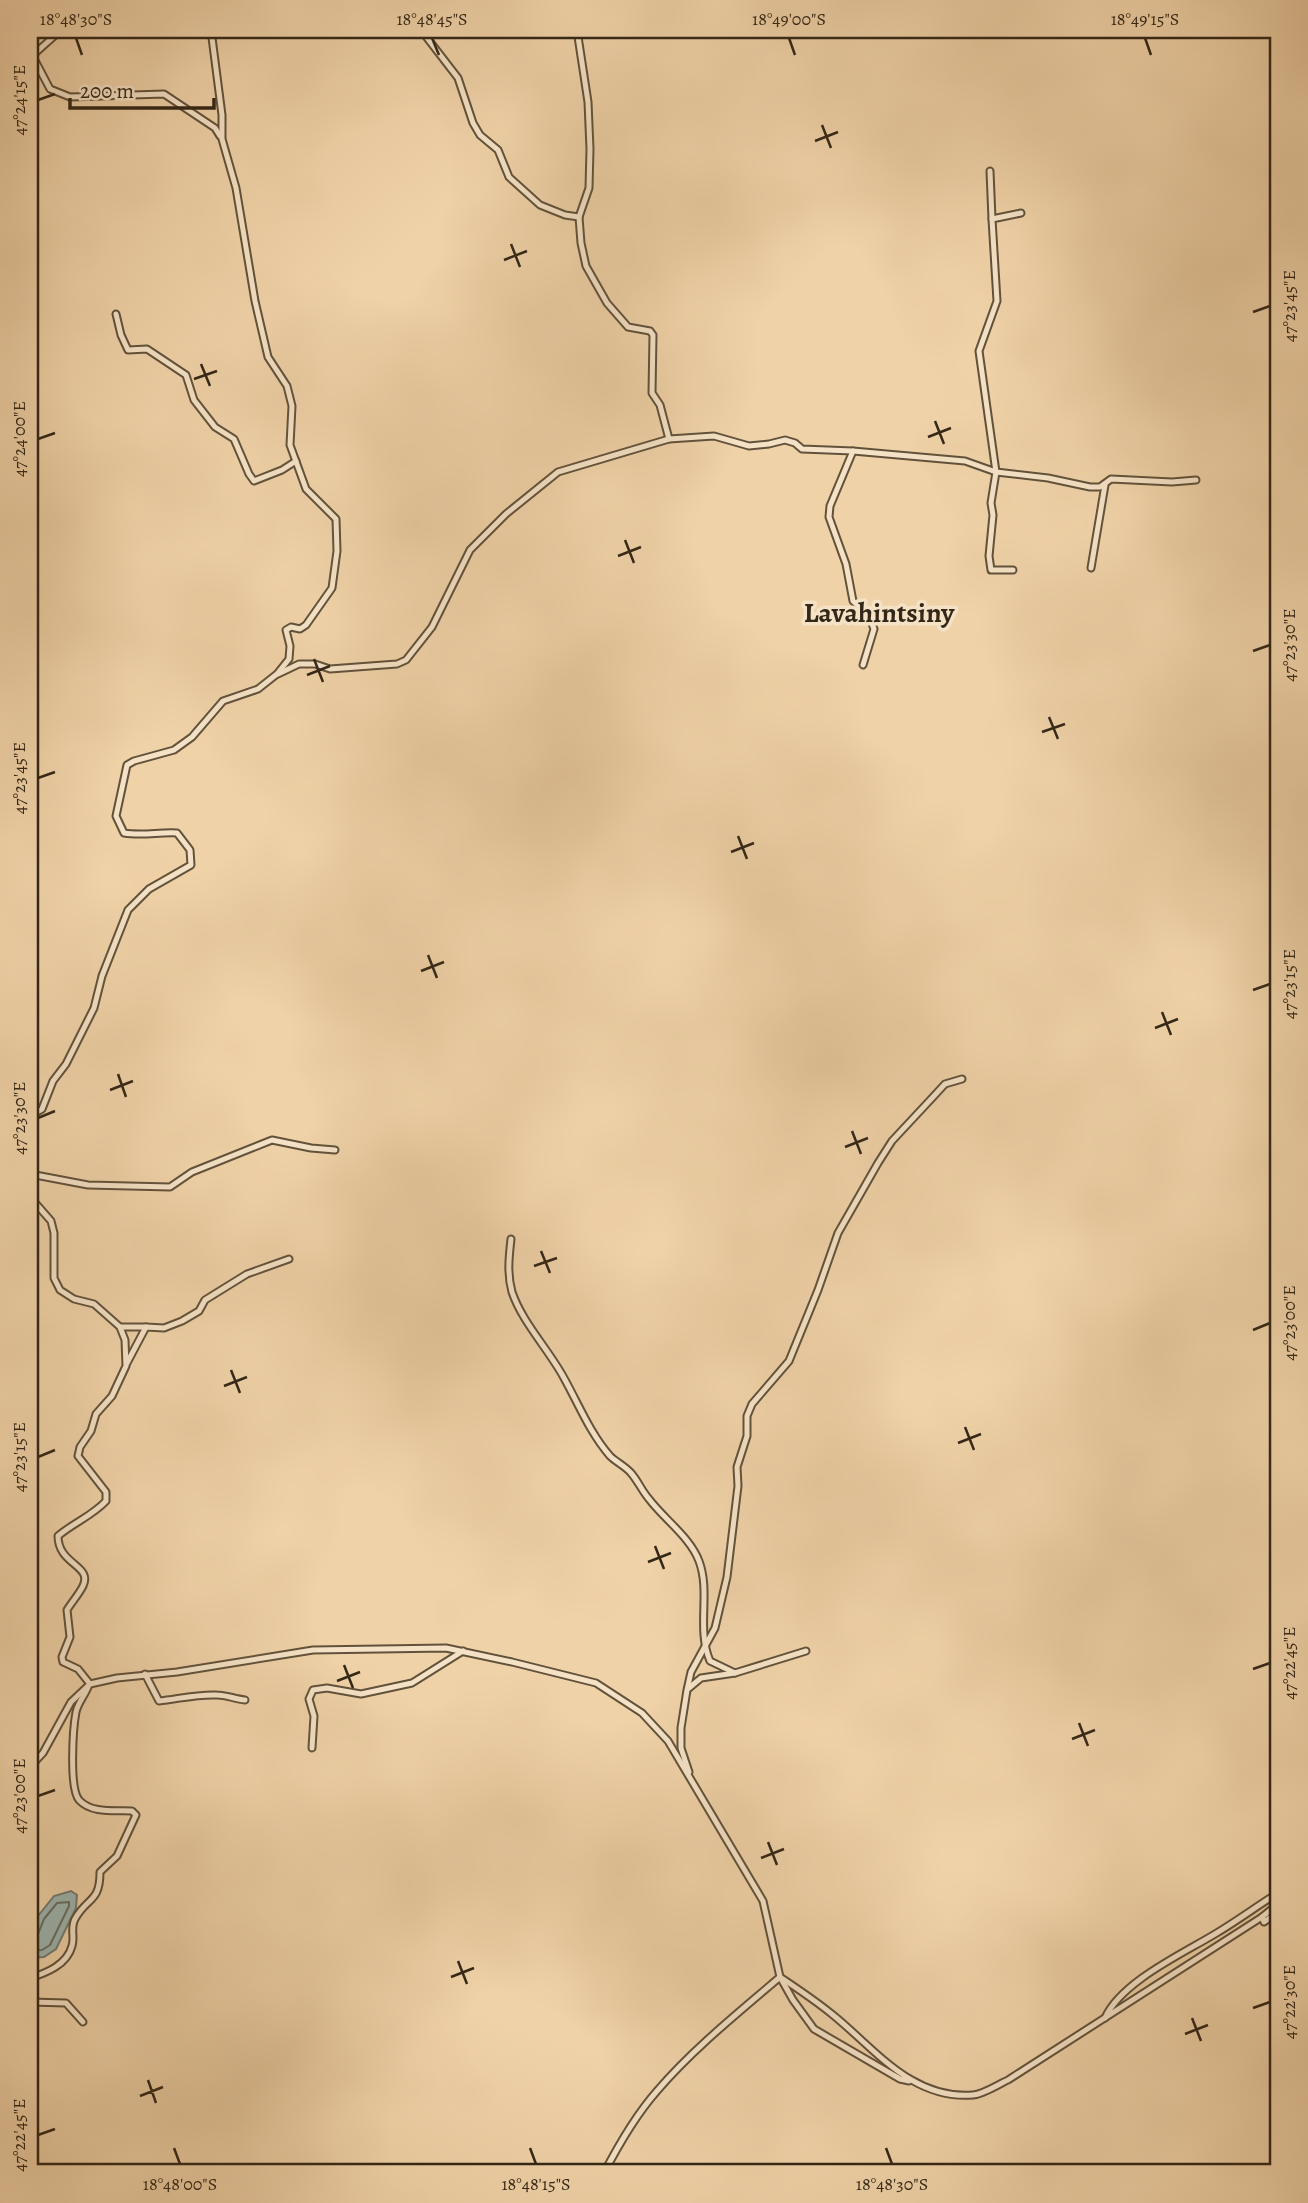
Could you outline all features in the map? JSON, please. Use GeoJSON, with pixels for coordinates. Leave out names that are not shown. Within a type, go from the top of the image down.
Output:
{"type":"FeatureCollection","features":[{"type":"Feature","properties":{"kind":"street"},"geometry":{"type":"LineString","coordinates":[[61,30],[31,55],[50,89],[70,97],[164,94],[215,128],[222,139]]}},
{"type":"Feature","properties":{"kind":"street"},"geometry":{"type":"LineString","coordinates":[[30,1116],[42,1108],[53,1081],[66,1064],[94,1008],[102,976],[128,909],[149,889],[191,865],[190,850],[177,833],[159,832],[141,836],[124,833],[116,816],[127,765],[174,750],[192,737],[223,701],[258,689],[277,674],[289,659],[290,646],[286,630],[291,627],[300,629],[306,625],[332,588],[337,551],[336,519],[309,495],[290,445],[292,406],[288,386],[268,357],[255,301],[236,188],[222,139],[222,115],[211,30]]}},
{"type":"Feature","properties":{"kind":"street"},"geometry":{"type":"LineString","coordinates":[[421,30],[458,78],[473,122],[480,135],[498,150],[509,177],[540,205],[565,215],[579,217]]}},
{"type":"Feature","properties":{"kind":"street"},"geometry":{"type":"LineString","coordinates":[[577,30],[589,102],[590,149],[589,188],[579,217],[581,243],[586,265],[607,303],[628,327],[650,331],[653,335],[652,393],[660,405],[669,439]]}},
{"type":"Feature","properties":{"kind":"street"},"geometry":{"type":"LineString","coordinates":[[990,171],[998,301],[979,351],[996,472],[990,503],[993,515],[989,556],[991,570],[1013,570]]}},
{"type":"Feature","properties":{"kind":"street"},"geometry":{"type":"LineString","coordinates":[[992,219],[1021,213]]}},
{"type":"Feature","properties":{"kind":"street"},"geometry":{"type":"LineString","coordinates":[[116,314],[128,350],[147,349],[186,374],[194,400],[215,427],[233,439],[254,481],[282,470],[296,461]]}},
{"type":"Feature","properties":{"kind":"street"},"geometry":{"type":"LineString","coordinates":[[277,674],[299,664],[315,664],[330,669],[397,664],[406,660],[432,627],[470,550],[506,514],[558,471],[669,439],[714,436],[749,446],[785,440],[802,449],[965,461],[996,472],[1048,478],[1090,487],[1105,485]]}},
{"type":"Feature","properties":{"kind":"street"},"geometry":{"type":"LineString","coordinates":[[853,451],[830,506],[829,517],[846,564],[853,601],[869,616],[874,629],[863,665]]}},
{"type":"Feature","properties":{"kind":"street"},"geometry":{"type":"LineString","coordinates":[[1091,568],[1105,485],[1111,479],[1172,482],[1196,480]]}},
{"type":"Feature","properties":{"kind":"street"},"geometry":{"type":"LineString","coordinates":[[668,1741],[679,1737],[691,1672],[715,1628],[727,1577],[738,1486],[737,1466],[747,1436],[747,1416],[752,1404],[789,1361],[838,1233],[892,1141],[946,1084],[962,1079]]}},
{"type":"Feature","properties":{"kind":"street"},"geometry":{"type":"LineString","coordinates":[[30,1174],[88,1185],[170,1187],[192,1172],[272,1140],[335,1150]]}},
{"type":"Feature","properties":{"kind":"street"},"geometry":{"type":"LineString","coordinates":[[30,1196],[51,1221],[54,1233],[54,1278],[60,1290],[74,1299],[94,1304],[120,1327],[125,1340],[125,1366]]}},
{"type":"Feature","properties":{"kind":"street"},"geometry":{"type":"LineString","coordinates":[[511,1239],[508,1276],[517,1306],[564,1376],[596,1437],[684,1537],[699,1561],[704,1594],[704,1648],[710,1661],[735,1672]]}},
{"type":"Feature","properties":{"kind":"street"},"geometry":{"type":"LineString","coordinates":[[120,1327],[164,1328],[183,1321],[200,1311],[205,1300],[247,1274],[289,1259]]}},
{"type":"Feature","properties":{"kind":"street"},"geometry":{"type":"LineString","coordinates":[[89,1684],[78,1670],[63,1662],[62,1657],[70,1637],[67,1610],[84,1585],[85,1576],[80,1567],[65,1558],[60,1550],[58,1536],[71,1530],[84,1517],[96,1512],[106,1501],[106,1492],[78,1456],[80,1447],[91,1432],[96,1415],[112,1395],[146,1327]]}},
{"type":"Feature","properties":{"kind":"street"},"geometry":{"type":"LineString","coordinates":[[30,1767],[43,1753],[71,1702],[89,1684],[145,1674],[177,1672],[313,1650],[446,1648],[596,1684],[642,1713],[668,1741],[762,1901],[780,1977],[814,2029],[900,2079],[947,2094],[975,2095],[1008,2080],[1262,1917],[1278,1904]]}},
{"type":"Feature","properties":{"kind":"street"},"geometry":{"type":"LineString","coordinates":[[312,1748],[314,1716],[309,1699],[313,1690],[327,1688],[361,1694],[412,1683],[463,1651]]}},
{"type":"Feature","properties":{"kind":"street"},"geometry":{"type":"LineString","coordinates":[[687,1690],[693,1682],[701,1678],[735,1672],[806,1651]]}},
{"type":"Feature","properties":{"kind":"street"},"geometry":{"type":"LineString","coordinates":[[145,1674],[159,1701],[182,1696],[219,1694],[230,1699],[245,1700]]}},
{"type":"Feature","properties":{"kind":"street"},"geometry":{"type":"LineString","coordinates":[[30,1978],[53,1969],[67,1955],[73,1945],[72,1926],[76,1917],[99,1893],[100,1872],[117,1856],[136,1815],[132,1811],[99,1810],[79,1800],[73,1787],[76,1712],[89,1684]]}},
{"type":"Feature","properties":{"kind":"street"},"geometry":{"type":"LineString","coordinates":[[681,1728],[681,1748],[691,1778]]}},
{"type":"Feature","properties":{"kind":"street"},"geometry":{"type":"LineString","coordinates":[[1105,2018],[1111,2005],[1157,1968],[1218,1933],[1278,1893]]}},
{"type":"Feature","properties":{"kind":"street"},"geometry":{"type":"LineString","coordinates":[[1262,1917],[1264,1922],[1278,1912]]}},
{"type":"Feature","properties":{"kind":"street"},"geometry":{"type":"LineString","coordinates":[[780,1977],[833,2015],[874,2054],[913,2082]]}},
{"type":"Feature","properties":{"kind":"street"},"geometry":{"type":"LineString","coordinates":[[604,2173],[624,2135],[657,2091],[715,2032],[780,1977]]}},
{"type":"Feature","properties":{"kind":"street"},"geometry":{"type":"LineString","coordinates":[[30,2002],[66,2003],[83,2022]]}},
{"type":"Feature","properties":{"kind":"water"},"geometry":{"type":"Polygon","coordinates":[[[71,1891],[77,1895],[76,1908],[56,1949],[44,1957],[30,1958],[30,1932],[38,1916],[54,1896],[71,1891]]]}},
{"type":"Feature","properties":{"kind":"district","name":"Lavahintsiny"},"geometry":{"type":"Point","coordinates":[879,613]}}]}
